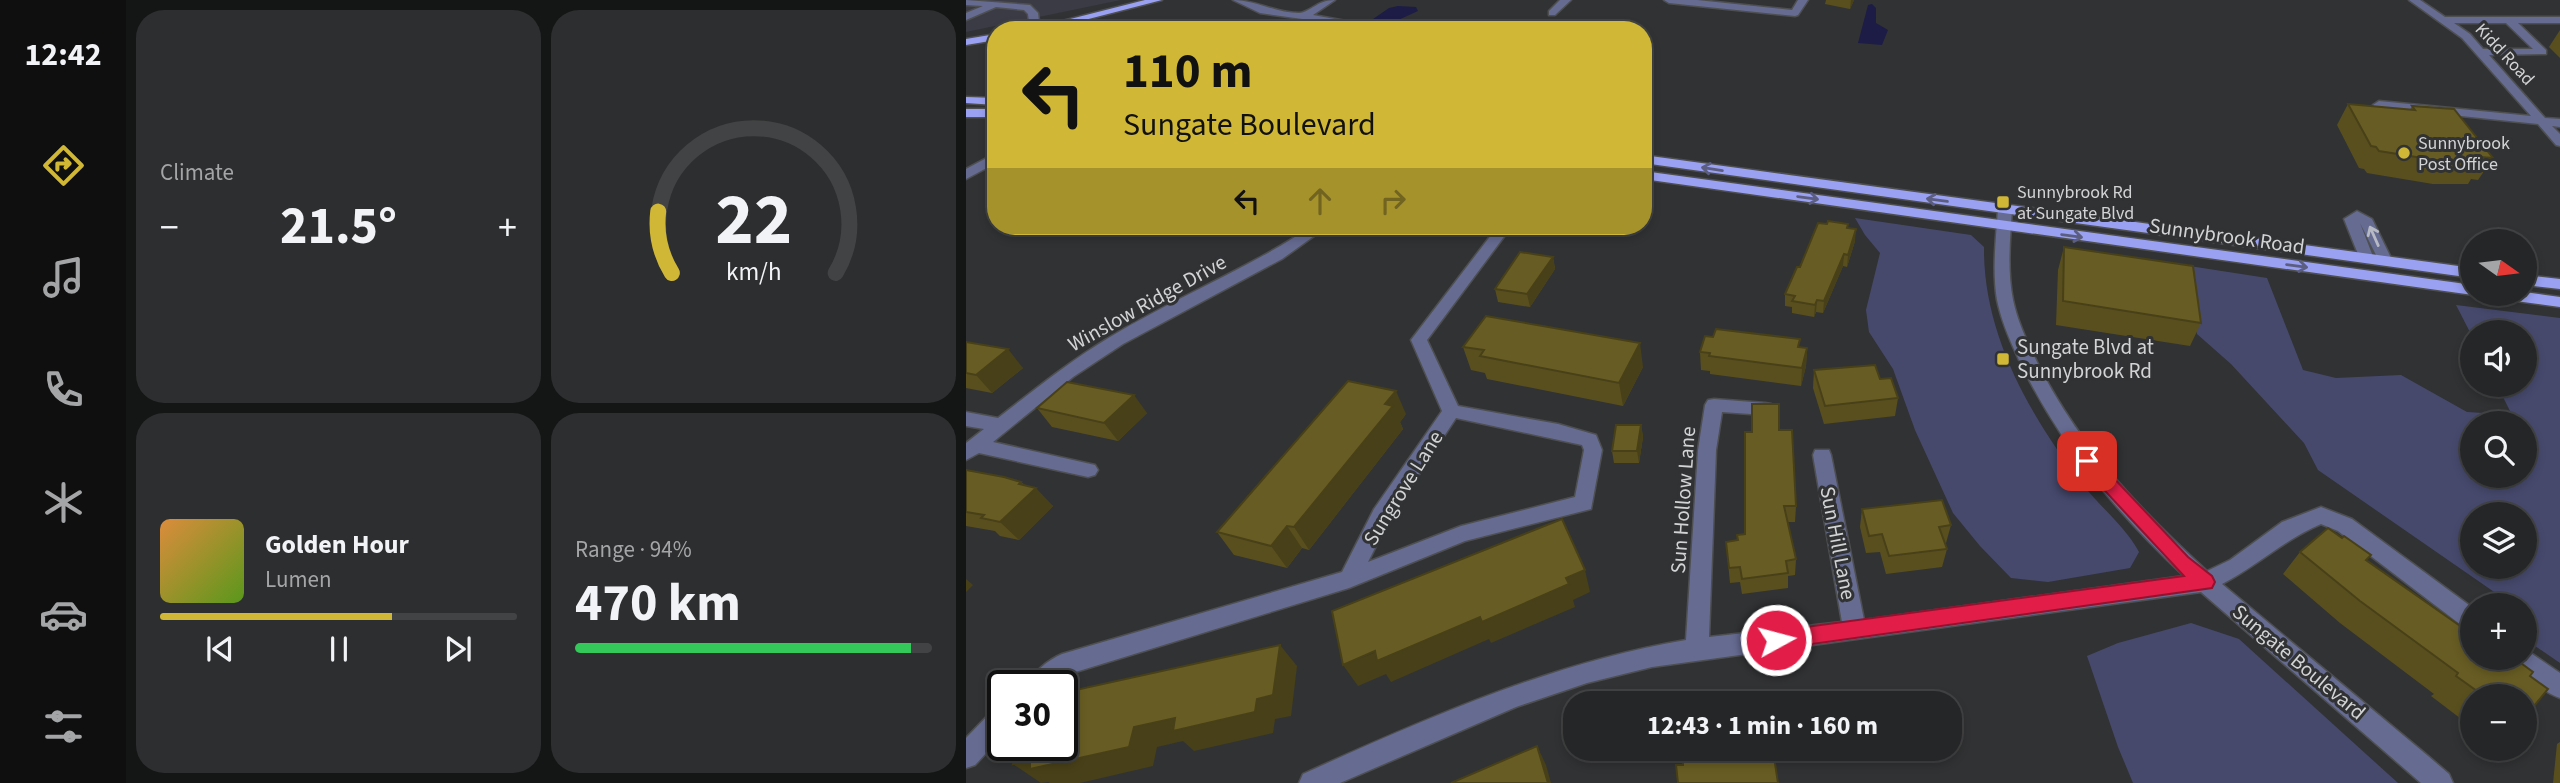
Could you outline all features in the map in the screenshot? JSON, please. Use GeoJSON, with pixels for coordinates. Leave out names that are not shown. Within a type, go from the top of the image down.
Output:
{"type":"FeatureCollection","features":[{"type":"Feature","properties":{"kind":"main road"},"geometry":{"type":"LineString","coordinates":[[1068,21],[1157,0]]}},
{"type":"Feature","properties":{"kind":"main road"},"geometry":{"type":"LineString","coordinates":[[966,42],[987,38]]}},
{"type":"Feature","properties":{"kind":"main road"},"geometry":{"type":"LineString","coordinates":[[966,100],[987,101]]}},
{"type":"Feature","properties":{"kind":"main road"},"geometry":{"type":"LineString","coordinates":[[966,113],[987,113]]}},
{"type":"Feature","properties":{"kind":"main road","name":"Sunnybrook Road"},"geometry":{"type":"LineString","coordinates":[[1652,160],[2460,288]]}},
{"type":"Feature","properties":{"kind":"main road","name":"Sunnybrook Road"},"geometry":{"type":"LineString","coordinates":[[1652,176],[2460,271]]}},
{"type":"Feature","properties":{"kind":"main road"},"geometry":{"type":"LineString","coordinates":[[2538,282],[2560,285]]}},
{"type":"Feature","properties":{"kind":"main road"},"geometry":{"type":"LineString","coordinates":[[2538,299],[2560,302]]}},
{"type":"Feature","properties":{"kind":"street"},"geometry":{"type":"LineString","coordinates":[[1303,17],[1329,0]]}},
{"type":"Feature","properties":{"kind":"street"},"geometry":{"type":"LineString","coordinates":[[1552,13],[1566,0]]}},
{"type":"Feature","properties":{"kind":"street"},"geometry":{"type":"LineString","coordinates":[[1669,0],[1795,13],[1802,0]]}},
{"type":"Feature","properties":{"kind":"street","name":"Kidd Road"},"geometry":{"type":"LineString","coordinates":[[2414,0],[2446,20],[2483,52],[2560,142]]}},
{"type":"Feature","properties":{"kind":"street"},"geometry":{"type":"LineString","coordinates":[[1242,1],[1260,10],[1336,21]]}},
{"type":"Feature","properties":{"kind":"street"},"geometry":{"type":"LineString","coordinates":[[966,2],[1027,7],[1033,13],[1034,21]]}},
{"type":"Feature","properties":{"kind":"street"},"geometry":{"type":"LineString","coordinates":[[966,17],[995,5]]}},
{"type":"Feature","properties":{"kind":"street"},"geometry":{"type":"LineString","coordinates":[[2483,52],[2542,52],[2508,19]]}},
{"type":"Feature","properties":{"kind":"street"},"geometry":{"type":"LineString","coordinates":[[2446,20],[2560,20]]}},
{"type":"Feature","properties":{"kind":"street"},"geometry":{"type":"LineString","coordinates":[[2379,105],[2560,123]]}},
{"type":"Feature","properties":{"kind":"street"},"geometry":{"type":"LineString","coordinates":[[966,175],[987,162]]}},
{"type":"Feature","properties":{"kind":"street"},"geometry":{"type":"LineString","coordinates":[[2367,259],[2351,219],[2357,215],[2367,222],[2386,262]]}},
{"type":"Feature","properties":{"kind":"street","name":"Sungate Boulevard"},"geometry":{"type":"LineString","coordinates":[[2004,218],[2002,268],[2006,300],[2014,330],[2047,398],[2074,444],[2101,478],[2181,563],[2440,783]]}},
{"type":"Feature","properties":{"kind":"street","name":"Winslow Ridge Drive"},"geometry":{"type":"LineString","coordinates":[[971,449],[1067,373],[1117,340],[1277,256],[1308,235]]}},
{"type":"Feature","properties":{"kind":"street","name":"Sungrove Lane"},"geometry":{"type":"LineString","coordinates":[[1349,579],[1381,515],[1451,411],[1419,340],[1498,235]]}},
{"type":"Feature","properties":{"kind":"street","name":"Sun Hollow Lane"},"geometry":{"type":"LineString","coordinates":[[1697,650],[1707,450],[1714,405],[1765,409]]}},
{"type":"Feature","properties":{"kind":"street"},"geometry":{"type":"LineString","coordinates":[[1056,670],[1062,665],[1349,579],[1461,534],[1523,516],[1584,503],[1593,450],[1589,440],[1558,431],[1451,411]]}},
{"type":"Feature","properties":{"kind":"street"},"geometry":{"type":"LineString","coordinates":[[966,419],[998,425]]}},
{"type":"Feature","properties":{"kind":"street"},"geometry":{"type":"LineString","coordinates":[[971,449],[1088,470]]}},
{"type":"Feature","properties":{"kind":"street","name":"Sun Hill Lane"},"geometry":{"type":"LineString","coordinates":[[1822,455],[1855,631]]}},
{"type":"Feature","properties":{"kind":"street"},"geometry":{"type":"LineString","coordinates":[[1312,783],[1443,723],[1589,671],[1697,650],[1855,631],[2205,582],[2236,566],[2289,528],[2321,515],[2346,525],[2460,611]]}},
{"type":"Feature","properties":{"kind":"street"},"geometry":{"type":"LineString","coordinates":[[2537,669],[2560,687]]}},
{"type":"Feature","properties":{"kind":"street"},"geometry":{"type":"LineString","coordinates":[[966,756],[987,734]]}},
{"type":"Feature","properties":{"kind":"shaded area"},"geometry":{"type":"Polygon","coordinates":[[[966,0],[1121,0],[1019,21],[987,21],[987,28],[966,32],[966,0]]]}},
{"type":"Feature","properties":{"kind":"shaded area"},"geometry":{"type":"Polygon","coordinates":[[[1872,4],[1876,8],[1876,23],[1888,30],[1882,45],[1858,43],[1868,5],[1872,4]]]}},
{"type":"Feature","properties":{"kind":"shaded area"},"geometry":{"type":"Polygon","coordinates":[[[1416,7],[1418,11],[1396,21],[1370,21],[1389,8],[1416,7]]]}},
{"type":"Feature","properties":{"kind":"shaded area"},"geometry":{"type":"Polygon","coordinates":[[[1855,218],[1971,235],[1984,247],[1992,312],[2014,374],[2029,404],[2064,460],[2139,552],[2130,568],[2048,582],[2011,578],[1953,513],[1915,430],[1893,369],[1869,332],[1866,310],[1880,253],[1855,218]]]}},
{"type":"Feature","properties":{"kind":"shaded area"},"geometry":{"type":"Polygon","coordinates":[[[2183,265],[2267,278],[2303,370],[2336,378],[2401,375],[2465,411],[2460,411],[2460,488],[2537,488],[2537,411],[2510,411],[2503,397],[2537,397],[2537,320],[2464,320],[2456,305],[2560,318],[2560,663],[2537,647],[2537,593],[2496,593],[2475,579],[2537,579],[2537,502],[2460,502],[2460,568],[2318,470],[2304,443],[2231,364],[2197,334],[2183,265]]]}},
{"type":"Feature","properties":{"kind":"shaded area"},"geometry":{"type":"Polygon","coordinates":[[[2191,623],[2239,639],[2398,783],[2133,783],[2087,656],[2118,643],[2191,623]]]}},
{"type":"Feature","properties":{"kind":"building"},"geometry":{"type":"Polygon","coordinates":[[[2348,104],[2415,110],[2412,106],[2454,109],[2493,158],[2479,157],[2482,162],[2447,162],[2379,151],[2371,146],[2348,104]]]}},
{"type":"Feature","properties":{"kind":"building"},"geometry":{"type":"Polygon","coordinates":[[[1828,221],[1848,224],[1847,228],[1856,229],[1848,255],[1844,254],[1824,301],[1817,300],[1815,305],[1792,301],[1795,296],[1785,294],[1797,267],[1800,267],[1818,223],[1827,224],[1828,221]]]}},
{"type":"Feature","properties":{"kind":"building"},"geometry":{"type":"Polygon","coordinates":[[[2064,247],[2193,266],[2201,323],[2063,301],[2064,247]]]}},
{"type":"Feature","properties":{"kind":"building"},"geometry":{"type":"Polygon","coordinates":[[[1520,252],[1553,257],[1527,294],[1495,289],[1520,252]]]}},
{"type":"Feature","properties":{"kind":"building"},"geometry":{"type":"Polygon","coordinates":[[[1486,316],[1640,343],[1619,383],[1480,356],[1484,350],[1463,347],[1486,316]]]}},
{"type":"Feature","properties":{"kind":"building"},"geometry":{"type":"Polygon","coordinates":[[[1716,329],[1800,339],[1798,347],[1807,348],[1802,368],[1709,356],[1710,353],[1700,352],[1705,336],[1713,337],[1716,329]]]}},
{"type":"Feature","properties":{"kind":"building"},"geometry":{"type":"Polygon","coordinates":[[[966,342],[1008,349],[976,375],[966,373],[966,342]]]}},
{"type":"Feature","properties":{"kind":"building"},"geometry":{"type":"Polygon","coordinates":[[[1875,365],[1880,379],[1891,378],[1898,398],[1825,406],[1814,370],[1875,365]]]}},
{"type":"Feature","properties":{"kind":"building"},"geometry":{"type":"Polygon","coordinates":[[[1348,381],[1396,391],[1385,404],[1393,406],[1294,527],[1287,526],[1271,546],[1217,532],[1348,381]]]}},
{"type":"Feature","properties":{"kind":"building"},"geometry":{"type":"Polygon","coordinates":[[[1067,382],[1134,395],[1104,423],[1037,408],[1067,382]]]}},
{"type":"Feature","properties":{"kind":"building"},"geometry":{"type":"Polygon","coordinates":[[[1752,404],[1779,404],[1779,430],[1792,430],[1796,506],[1784,506],[1796,559],[1786,561],[1788,573],[1742,579],[1740,567],[1729,568],[1726,542],[1738,540],[1737,535],[1745,534],[1745,432],[1752,432],[1752,404]]]}},
{"type":"Feature","properties":{"kind":"building"},"geometry":{"type":"Polygon","coordinates":[[[1616,425],[1641,425],[1637,451],[1612,451],[1616,425]]]}},
{"type":"Feature","properties":{"kind":"building"},"geometry":{"type":"Polygon","coordinates":[[[966,470],[1004,477],[1036,488],[1000,522],[981,518],[984,515],[966,512],[966,470]]]}},
{"type":"Feature","properties":{"kind":"building"},"geometry":{"type":"Polygon","coordinates":[[[1942,500],[1951,525],[1939,527],[1947,549],[1889,556],[1882,534],[1869,536],[1862,509],[1942,500]]]}},
{"type":"Feature","properties":{"kind":"building"},"geometry":{"type":"Polygon","coordinates":[[[1562,519],[1585,570],[1566,578],[1569,584],[1482,622],[1480,617],[1377,661],[1375,651],[1343,665],[1332,611],[1562,519]]]}},
{"type":"Feature","properties":{"kind":"building"},"geometry":{"type":"Polygon","coordinates":[[[2328,528],[2342,538],[2344,536],[2371,555],[2366,560],[2460,626],[2460,670],[2530,670],[2533,672],[2530,676],[2548,689],[2537,702],[2537,684],[2467,684],[2456,676],[2458,673],[2360,601],[2300,552],[2328,528]]]}},
{"type":"Feature","properties":{"kind":"building"},"geometry":{"type":"Polygon","coordinates":[[[1280,645],[1273,695],[1257,699],[1255,712],[1173,731],[1175,718],[1134,727],[1129,747],[1078,758],[1078,689],[1280,645]]]}},
{"type":"Feature","properties":{"kind":"building"},"geometry":{"type":"Polygon","coordinates":[[[1537,746],[1548,783],[1451,783],[1537,746]]]}},
{"type":"Feature","properties":{"kind":"building"},"geometry":{"type":"Polygon","coordinates":[[[1030,761],[1066,761],[1030,769],[1030,761]]]}},
{"type":"Feature","properties":{"kind":"building"},"geometry":{"type":"Polygon","coordinates":[[[1683,761],[1775,761],[1778,783],[1678,783],[1676,765],[1683,765],[1683,761]]]}},
{"type":"Feature","properties":{"kind":"place","name":"Sunnybrook Post Office"},"geometry":{"type":"Point","coordinates":[2404,153]}},
{"type":"Feature","properties":{"kind":"place","name":"Sunnybrook Rd at Sungate Blvd"},"geometry":{"type":"Point","coordinates":[2003,202]}},
{"type":"Feature","properties":{"kind":"place","name":"Sungate Blvd at Sunnybrook Rd"},"geometry":{"type":"Point","coordinates":[2003,359]}},
{"type":"Feature","properties":{"kind":"route"},"geometry":{"type":"LineString","coordinates":[[1776,640],[2205,582],[2181,563],[2087,461]]}}]}
